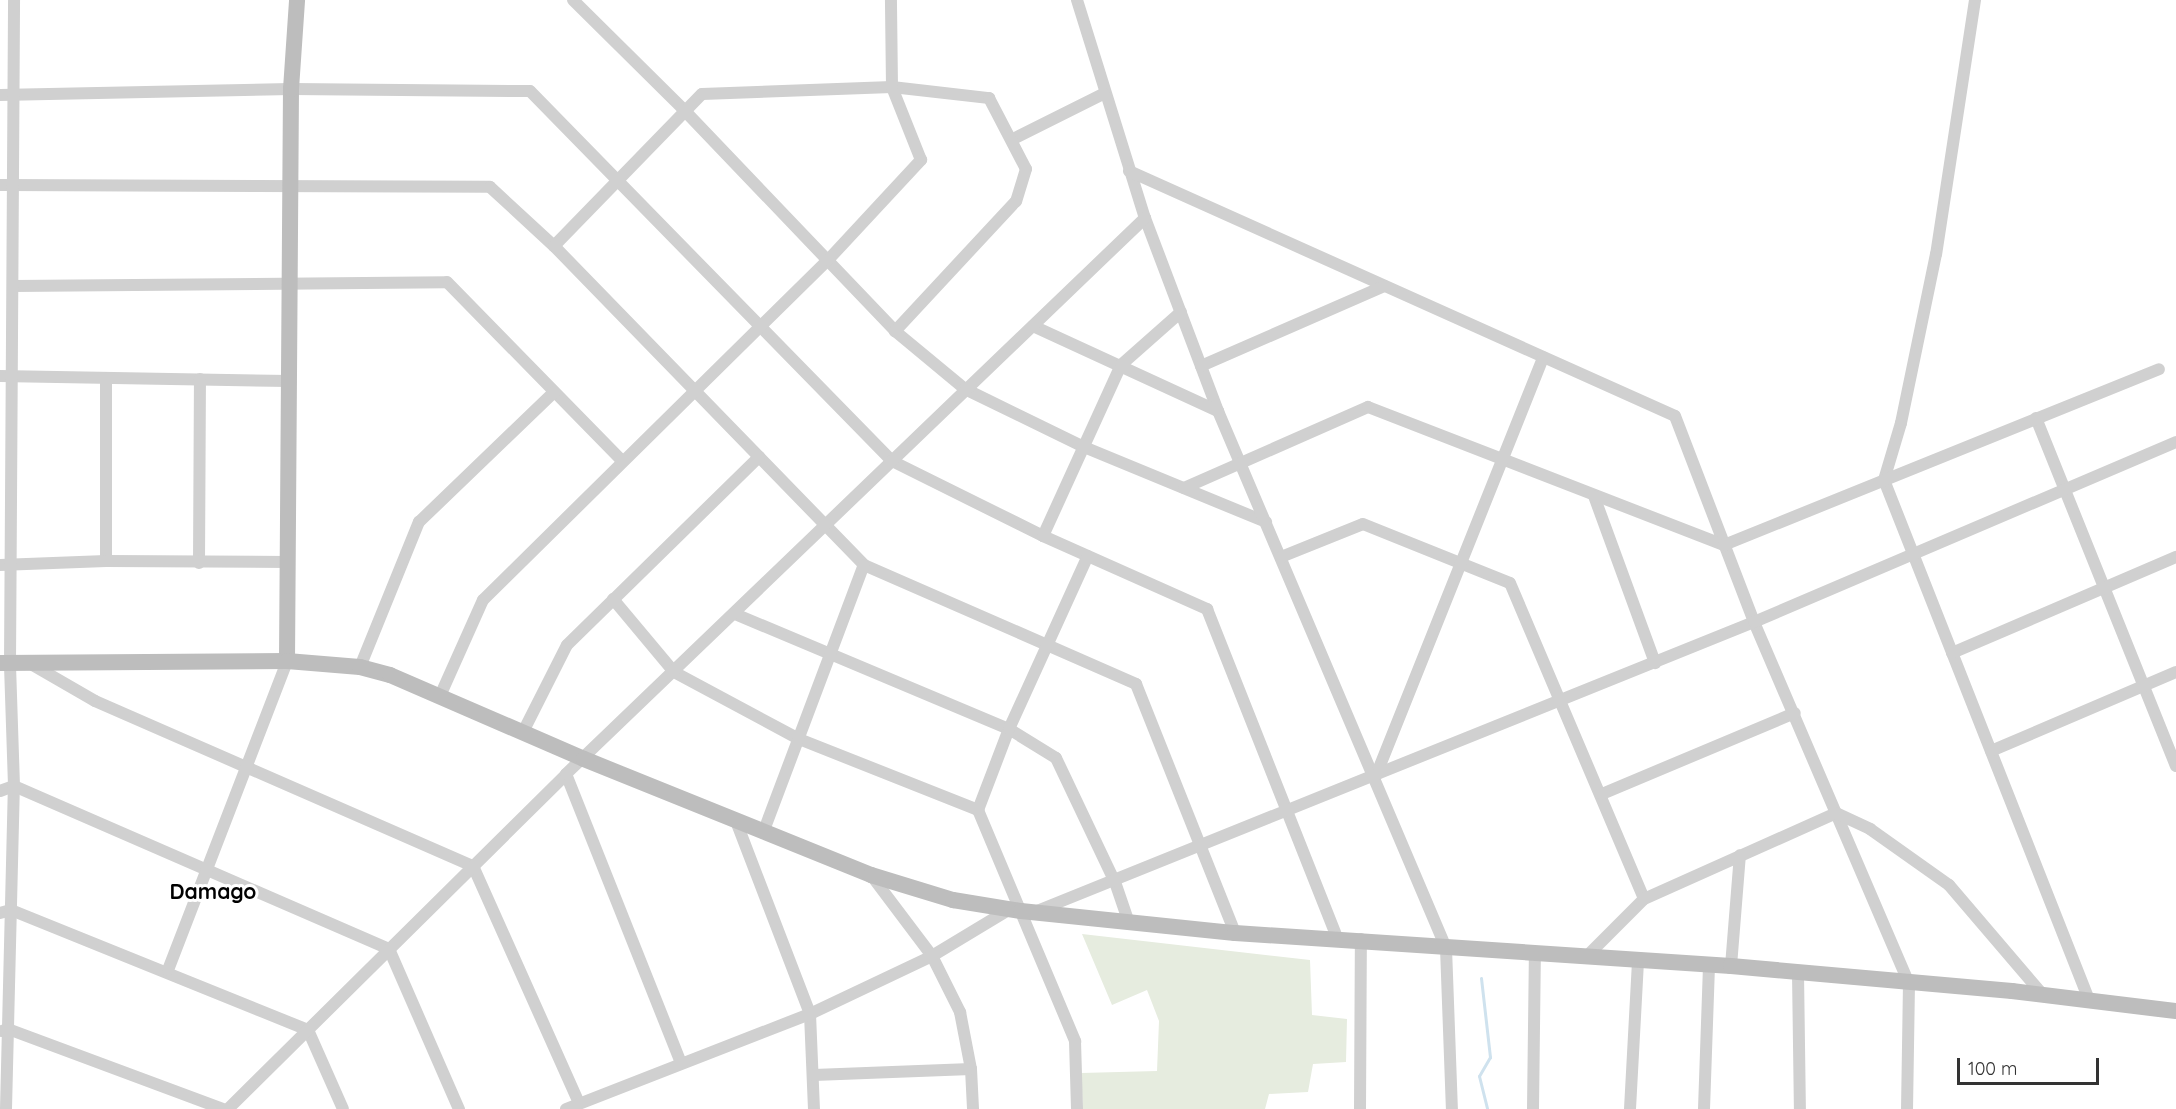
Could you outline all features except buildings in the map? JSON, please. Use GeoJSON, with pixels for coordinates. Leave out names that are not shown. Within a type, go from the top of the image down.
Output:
{"type":"FeatureCollection","features":[{"type":"Feature","properties":{"kind":"main road"},"geometry":{"type":"LineString","coordinates":[[286,661],[289,562],[291,89],[297,0]]}},
{"type":"Feature","properties":{"kind":"main road"},"geometry":{"type":"LineString","coordinates":[[5,663],[286,661],[360,667],[440,696],[763,833],[871,875],[953,900],[1022,911],[1235,933],[1337,937],[1638,963],[1731,966],[1798,974],[2042,994],[2176,1011]]}},
{"type":"Feature","properties":{"kind":"street"},"geometry":{"type":"LineString","coordinates":[[6,1109],[4,1030],[6,911],[14,786],[5,663],[6,376],[13,286],[6,186],[13,95],[14,0]]}},
{"type":"Feature","properties":{"kind":"street"},"geometry":{"type":"LineString","coordinates":[[573,0],[684,110],[895,331],[965,389],[1084,447],[1266,522]]}},
{"type":"Feature","properties":{"kind":"street"},"geometry":{"type":"LineString","coordinates":[[440,696],[483,600],[622,460],[828,260],[921,160],[892,87],[891,0]]}},
{"type":"Feature","properties":{"kind":"street"},"geometry":{"type":"LineString","coordinates":[[1077,0],[1103,94],[1145,218],[1218,411],[1446,948],[1452,1109]]}},
{"type":"Feature","properties":{"kind":"street"},"geometry":{"type":"LineString","coordinates":[[1975,0],[1936,254],[1901,423],[1884,480],[2089,1000]]}},
{"type":"Feature","properties":{"kind":"street"},"geometry":{"type":"LineString","coordinates":[[554,246],[621,180],[684,110],[702,94],[892,87],[989,98],[1013,139],[1026,169],[1016,201],[895,331]]}},
{"type":"Feature","properties":{"kind":"street"},"geometry":{"type":"LineString","coordinates":[[0,95],[291,89],[530,91],[621,180],[757,327],[892,461],[1043,536],[1207,609],[1289,811],[1337,937]]}},
{"type":"Feature","properties":{"kind":"street"},"geometry":{"type":"LineString","coordinates":[[1013,139],[1103,94]]}},
{"type":"Feature","properties":{"kind":"street"},"geometry":{"type":"LineString","coordinates":[[1129,171],[1675,416],[1754,622],[1909,983],[1907,1109]]}},
{"type":"Feature","properties":{"kind":"street"},"geometry":{"type":"LineString","coordinates":[[6,186],[490,187],[554,246],[693,391],[828,524],[864,565],[1136,684],[1203,846],[1235,933]]}},
{"type":"Feature","properties":{"kind":"street"},"geometry":{"type":"LineString","coordinates":[[228,1109],[566,774],[1145,218]]}},
{"type":"Feature","properties":{"kind":"street"},"geometry":{"type":"LineString","coordinates":[[13,286],[447,282],[622,460]]}},
{"type":"Feature","properties":{"kind":"street"},"geometry":{"type":"LineString","coordinates":[[1201,366],[1384,286]]}},
{"type":"Feature","properties":{"kind":"street"},"geometry":{"type":"LineString","coordinates":[[1043,536],[1121,365],[1181,312]]}},
{"type":"Feature","properties":{"kind":"street"},"geometry":{"type":"LineString","coordinates":[[1033,326],[1218,411]]}},
{"type":"Feature","properties":{"kind":"street"},"geometry":{"type":"LineString","coordinates":[[1375,778],[1543,357]]}},
{"type":"Feature","properties":{"kind":"street"},"geometry":{"type":"LineString","coordinates":[[1184,488],[1368,407],[1724,545],[2158,369]]}},
{"type":"Feature","properties":{"kind":"street"},"geometry":{"type":"LineString","coordinates":[[6,376],[289,381]]}},
{"type":"Feature","properties":{"kind":"street"},"geometry":{"type":"LineString","coordinates":[[106,378],[106,561]]}},
{"type":"Feature","properties":{"kind":"street"},"geometry":{"type":"LineString","coordinates":[[200,379],[200,564]]}},
{"type":"Feature","properties":{"kind":"street"},"geometry":{"type":"LineString","coordinates":[[360,667],[419,522],[554,392]]}},
{"type":"Feature","properties":{"kind":"street"},"geometry":{"type":"LineString","coordinates":[[2036,418],[2176,766]]}},
{"type":"Feature","properties":{"kind":"street"},"geometry":{"type":"LineString","coordinates":[[566,1109],[680,1062],[810,1014],[1022,911],[1114,882],[1375,778],[1754,622],[2176,442]]}},
{"type":"Feature","properties":{"kind":"street"},"geometry":{"type":"LineString","coordinates":[[523,732],[567,645],[759,457]]}},
{"type":"Feature","properties":{"kind":"street"},"geometry":{"type":"LineString","coordinates":[[1594,496],[1655,663]]}},
{"type":"Feature","properties":{"kind":"street"},"geometry":{"type":"LineString","coordinates":[[1281,557],[1363,524],[1510,584],[1602,794],[1644,899]]}},
{"type":"Feature","properties":{"kind":"street"},"geometry":{"type":"LineString","coordinates":[[1077,1109],[1075,1041],[978,810],[1009,729],[1088,556]]}},
{"type":"Feature","properties":{"kind":"street"},"geometry":{"type":"LineString","coordinates":[[1952,652],[2176,557]]}},
{"type":"Feature","properties":{"kind":"street"},"geometry":{"type":"LineString","coordinates":[[6,565],[106,561],[200,564],[289,562]]}},
{"type":"Feature","properties":{"kind":"street"},"geometry":{"type":"LineString","coordinates":[[763,833],[864,565]]}},
{"type":"Feature","properties":{"kind":"street"},"geometry":{"type":"LineString","coordinates":[[613,599],[674,672],[799,738],[978,810]]}},
{"type":"Feature","properties":{"kind":"street"},"geometry":{"type":"LineString","coordinates":[[735,614],[1009,729],[1056,758],[1114,882],[1129,923]]}},
{"type":"Feature","properties":{"kind":"street"},"geometry":{"type":"LineString","coordinates":[[168,970],[286,661]]}},
{"type":"Feature","properties":{"kind":"street"},"geometry":{"type":"LineString","coordinates":[[31,664],[95,701],[248,765],[473,866],[579,1103]]}},
{"type":"Feature","properties":{"kind":"street"},"geometry":{"type":"LineString","coordinates":[[1991,751],[2176,672]]}},
{"type":"Feature","properties":{"kind":"street"},"geometry":{"type":"LineString","coordinates":[[1602,794],[1795,713]]}},
{"type":"Feature","properties":{"kind":"street"},"geometry":{"type":"LineString","coordinates":[[566,774],[680,1062]]}},
{"type":"Feature","properties":{"kind":"street"},"geometry":{"type":"LineString","coordinates":[[0,791],[14,786],[389,949],[459,1109]]}},
{"type":"Feature","properties":{"kind":"street"},"geometry":{"type":"LineString","coordinates":[[1585,958],[1644,899],[1836,813],[1870,829],[1949,885],[2042,994]]}},
{"type":"Feature","properties":{"kind":"street"},"geometry":{"type":"LineString","coordinates":[[736,821],[810,1014],[814,1109]]}},
{"type":"Feature","properties":{"kind":"street"},"geometry":{"type":"LineString","coordinates":[[1731,966],[1740,855]]}},
{"type":"Feature","properties":{"kind":"street"},"geometry":{"type":"LineString","coordinates":[[871,875],[932,956],[960,1012],[971,1070],[973,1109]]}},
{"type":"Feature","properties":{"kind":"street"},"geometry":{"type":"LineString","coordinates":[[6,911],[168,970],[308,1030],[343,1109]]}},
{"type":"Feature","properties":{"kind":"street"},"geometry":{"type":"LineString","coordinates":[[1360,939],[1360,1109]]}},
{"type":"Feature","properties":{"kind":"street"},"geometry":{"type":"LineString","coordinates":[[1533,1109],[1535,953]]}},
{"type":"Feature","properties":{"kind":"street"},"geometry":{"type":"LineString","coordinates":[[1630,1109],[1638,963]]}},
{"type":"Feature","properties":{"kind":"street"},"geometry":{"type":"LineString","coordinates":[[1704,1109],[1709,965]]}},
{"type":"Feature","properties":{"kind":"street"},"geometry":{"type":"LineString","coordinates":[[1798,974],[1800,1109]]}},
{"type":"Feature","properties":{"kind":"street"},"geometry":{"type":"LineString","coordinates":[[4,1030],[223,1109]]}},
{"type":"Feature","properties":{"kind":"street"},"geometry":{"type":"LineString","coordinates":[[814,1075],[971,1070]]}},
{"type":"Feature","properties":{"kind":"shaded area"},"geometry":{"type":"Polygon","coordinates":[[[1082,934],[1310,960],[1312,1015],[1347,1019],[1346,1062],[1313,1064],[1308,1092],[1269,1094],[1265,1109],[1083,1109],[1081,1073],[1157,1071],[1159,1021],[1147,990],[1112,1005],[1082,934]]]}},
{"type":"Feature","properties":{"kind":"waterway"},"geometry":{"type":"LineString","coordinates":[[1481,978],[1490,1057],[1479,1076],[1487,1109]]}},
{"type":"Feature","properties":{"kind":"district","name":"Damago"},"geometry":{"type":"Point","coordinates":[213,891]}}]}
